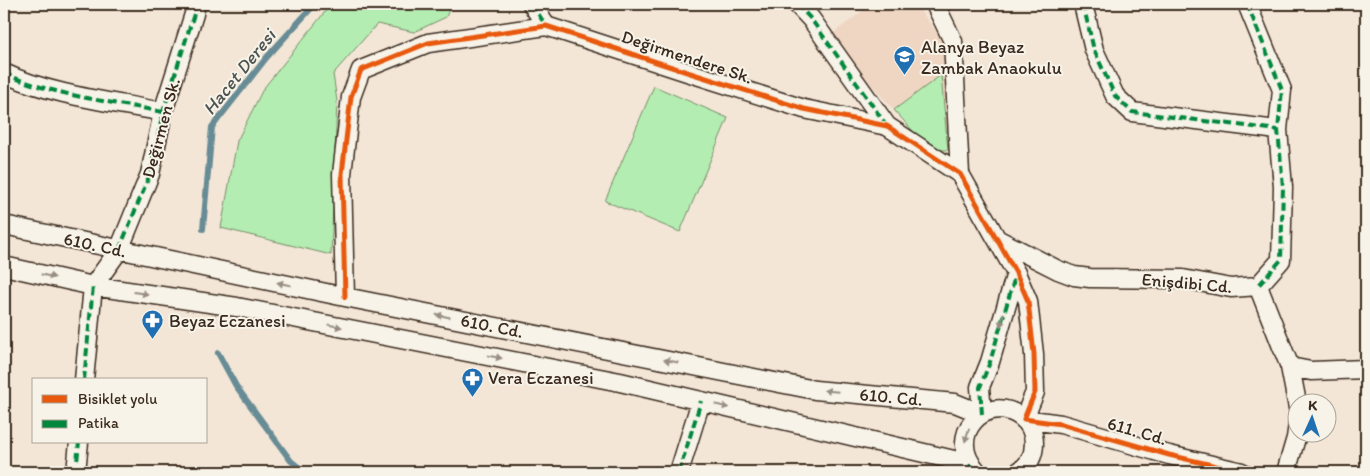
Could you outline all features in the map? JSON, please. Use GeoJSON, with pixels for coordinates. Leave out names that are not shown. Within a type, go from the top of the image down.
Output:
{"type":"FeatureCollection","features":[{"type":"Feature","properties":{"kind":"street","name":"Değirmen Sk."},"geometry":{"type":"LineString","coordinates":[[92,286],[119,250],[150,174],[163,112],[196,4]]}},
{"type":"Feature","properties":{"kind":"street"},"geometry":{"type":"LineString","coordinates":[[532,4],[546,26]]}},
{"type":"Feature","properties":{"kind":"street"},"geometry":{"type":"LineString","coordinates":[[797,4],[811,19],[887,126]]}},
{"type":"Feature","properties":{"kind":"street"},"geometry":{"type":"LineString","coordinates":[[935,4],[953,41],[960,174]]}},
{"type":"Feature","properties":{"kind":"street"},"geometry":{"type":"LineString","coordinates":[[1083,4],[1094,50],[1115,96],[1132,112],[1278,130]]}},
{"type":"Feature","properties":{"kind":"street"},"geometry":{"type":"LineString","coordinates":[[1247,4],[1282,90],[1278,130],[1283,187],[1281,260],[1258,286]]}},
{"type":"Feature","properties":{"kind":"street","name":"Değirmendere Sk."},"geometry":{"type":"LineString","coordinates":[[345,297],[342,174],[351,97],[361,70],[428,43],[546,26],[804,109],[887,126],[960,174],[1016,273],[1028,301],[1034,354],[1035,392],[1024,419]]}},
{"type":"Feature","properties":{"kind":"street"},"geometry":{"type":"LineString","coordinates":[[4,73],[23,83],[163,112]]}},
{"type":"Feature","properties":{"kind":"street","name":"610. Cd."},"geometry":{"type":"LineString","coordinates":[[4,225],[345,297],[816,390],[955,403],[982,414]]}},
{"type":"Feature","properties":{"kind":"street","name":"Enişdibi Cd."},"geometry":{"type":"LineString","coordinates":[[997,239],[1058,270],[1074,276],[1090,278],[1183,279],[1231,288],[1258,286],[1290,367],[1295,394]]}},
{"type":"Feature","properties":{"kind":"street","name":"610. Cd."},"geometry":{"type":"LineString","coordinates":[[4,266],[92,286],[236,307],[610,380],[701,401],[973,470]]}},
{"type":"Feature","properties":{"kind":"street"},"geometry":{"type":"LineString","coordinates":[[973,470],[966,454],[964,442],[967,431],[973,421],[982,414],[980,387],[990,362],[1016,273]]}},
{"type":"Feature","properties":{"kind":"street"},"geometry":{"type":"LineString","coordinates":[[84,378],[92,286]]}},
{"type":"Feature","properties":{"kind":"street"},"geometry":{"type":"LineString","coordinates":[[1290,367],[1311,371],[1363,365]]}},
{"type":"Feature","properties":{"kind":"street"},"geometry":{"type":"LineString","coordinates":[[679,472],[701,401]]}},
{"type":"Feature","properties":{"kind":"street","name":"611. Cd."},"geometry":{"type":"LineString","coordinates":[[982,414],[1004,409],[1015,412],[1024,419],[1060,424],[1169,455],[1242,472]]}},
{"type":"Feature","properties":{"kind":"street"},"geometry":{"type":"LineString","coordinates":[[1023,472],[1034,450],[1031,428],[1024,419]]}},
{"type":"Feature","properties":{"kind":"street"},"geometry":{"type":"LineString","coordinates":[[76,472],[78,444]]}},
{"type":"Feature","properties":{"kind":"street"},"geometry":{"type":"LineString","coordinates":[[1286,472],[1294,444]]}},
{"type":"Feature","properties":{"kind":"shaded area","name":"Alanya Beyaz Zambak Anaokulu"},"geometry":{"type":"Polygon","coordinates":[[[872,4],[915,4],[945,43],[948,150],[930,150],[828,37],[872,4]]]}},
{"type":"Feature","properties":{"kind":"green space"},"geometry":{"type":"Polygon","coordinates":[[[333,4],[451,4],[446,17],[414,32],[377,24],[333,74],[337,101],[331,255],[221,228],[237,141],[263,89],[333,4]]]}},
{"type":"Feature","properties":{"kind":"green space"},"geometry":{"type":"Polygon","coordinates":[[[941,75],[948,150],[930,150],[894,110],[941,75]]]}},
{"type":"Feature","properties":{"kind":"green space"},"geometry":{"type":"Polygon","coordinates":[[[654,86],[728,118],[680,232],[605,201],[654,86]]]}},
{"type":"Feature","properties":{"kind":"waterway","name":"Hacet Deresi"},"geometry":{"type":"LineString","coordinates":[[203,229],[212,127],[267,57],[315,4]]}},
{"type":"Feature","properties":{"kind":"waterway","name":"Hacet Deresi"},"geometry":{"type":"LineString","coordinates":[[218,353],[236,386],[291,461],[305,472]]}},
{"type":"Feature","properties":{"kind":"marked path"},"geometry":{"type":"LineString","coordinates":[[119,250],[150,174],[163,112],[196,4]]}},
{"type":"Feature","properties":{"kind":"marked path"},"geometry":{"type":"LineString","coordinates":[[532,4],[546,26]]}},
{"type":"Feature","properties":{"kind":"marked path"},"geometry":{"type":"LineString","coordinates":[[797,4],[811,19],[887,126]]}},
{"type":"Feature","properties":{"kind":"marked path"},"geometry":{"type":"LineString","coordinates":[[1083,4],[1094,50],[1115,96],[1132,112],[1278,130]]}},
{"type":"Feature","properties":{"kind":"marked path"},"geometry":{"type":"LineString","coordinates":[[1247,4],[1282,90],[1278,130],[1283,187],[1281,260],[1258,286]]}},
{"type":"Feature","properties":{"kind":"marked path"},"geometry":{"type":"LineString","coordinates":[[4,73],[22,81],[61,92],[163,112]]}},
{"type":"Feature","properties":{"kind":"marked path"},"geometry":{"type":"LineString","coordinates":[[982,414],[980,387],[990,362],[1016,273]]}},
{"type":"Feature","properties":{"kind":"marked path"},"geometry":{"type":"LineString","coordinates":[[84,378],[93,286]]}},
{"type":"Feature","properties":{"kind":"marked path"},"geometry":{"type":"LineString","coordinates":[[679,472],[701,401]]}},
{"type":"Feature","properties":{"kind":"marked path"},"geometry":{"type":"LineString","coordinates":[[76,472],[79,444]]}},
{"type":"Feature","properties":{"kind":"marked path"},"geometry":{"type":"LineString","coordinates":[[969,472],[971,464]]}},
{"type":"Feature","properties":{"kind":"cycle path"},"geometry":{"type":"LineString","coordinates":[[345,297],[342,174],[351,97],[361,70],[428,43],[546,26],[804,109],[887,126],[960,174],[1016,273],[1028,301],[1034,354],[1035,392],[1024,419],[1061,424],[1169,455],[1242,472]]}},
{"type":"Feature","properties":{"kind":"place","name":"Alanya Beyaz Zambak Anaokulu"},"geometry":{"type":"Point","coordinates":[905,76]}},
{"type":"Feature","properties":{"kind":"place","name":"Beyaz Eczanesi"},"geometry":{"type":"Point","coordinates":[153,340]}},
{"type":"Feature","properties":{"kind":"place","name":"Vera Eczanesi"},"geometry":{"type":"Point","coordinates":[472,397]}}]}
